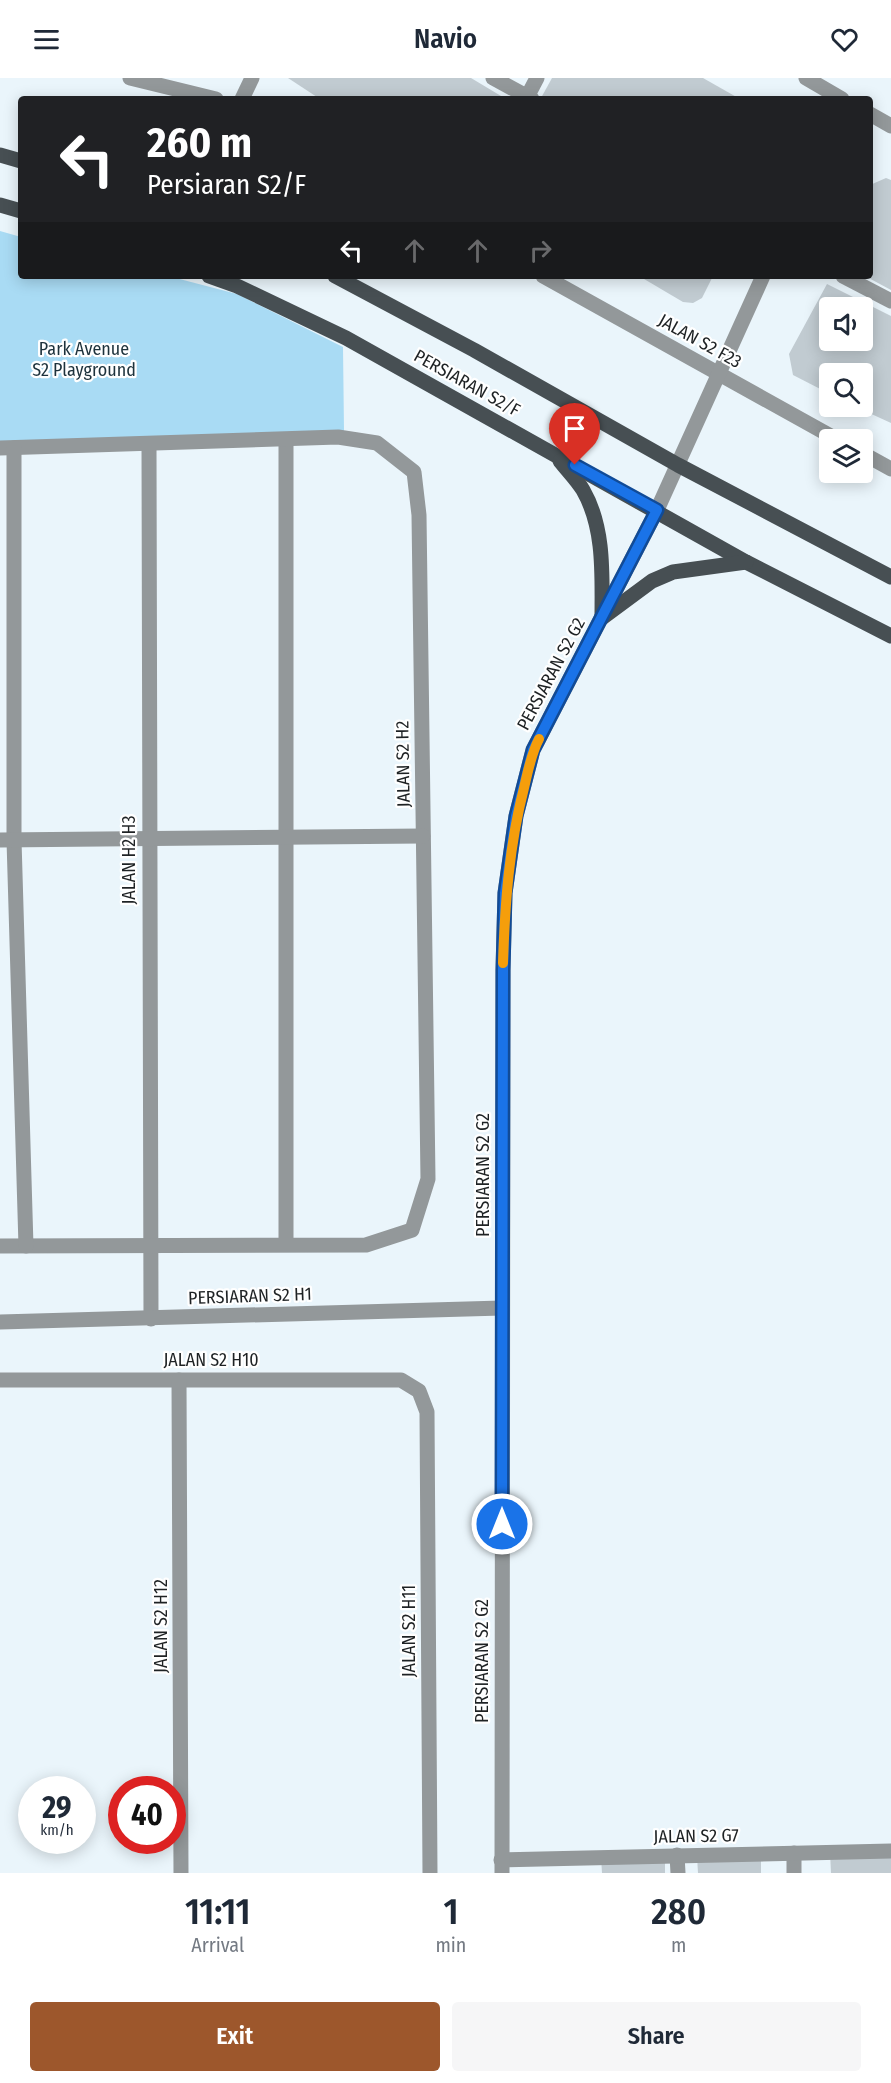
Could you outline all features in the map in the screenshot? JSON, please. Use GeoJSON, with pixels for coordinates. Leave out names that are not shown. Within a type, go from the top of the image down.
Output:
{"type":"FeatureCollection","features":[{"type":"Feature","properties":{"kind":"main road"},"geometry":{"type":"LineString","coordinates":[[0,155],[18,160]]}},
{"type":"Feature","properties":{"kind":"main road"},"geometry":{"type":"LineString","coordinates":[[0,205],[18,211]]}},
{"type":"Feature","properties":{"kind":"main road","name":"PERSIARAN S2/F"},"geometry":{"type":"LineString","coordinates":[[217,279],[237,286],[346,338],[657,510],[746,562],[891,636]]}},
{"type":"Feature","properties":{"kind":"main road","name":"PERSIARAN S2/F"},"geometry":{"type":"LineString","coordinates":[[341,279],[474,350],[678,465],[891,578]]}},
{"type":"Feature","properties":{"kind":"main road"},"geometry":{"type":"LineString","coordinates":[[555,454],[582,489],[592,510],[601,563],[602,618]]}},
{"type":"Feature","properties":{"kind":"main road"},"geometry":{"type":"LineString","coordinates":[[602,618],[652,581],[673,572],[746,562]]}},
{"type":"Feature","properties":{"kind":"street"},"geometry":{"type":"LineString","coordinates":[[130,78],[204,96]]}},
{"type":"Feature","properties":{"kind":"street"},"geometry":{"type":"LineString","coordinates":[[243,96],[252,78]]}},
{"type":"Feature","properties":{"kind":"street"},"geometry":{"type":"LineString","coordinates":[[493,78],[524,96]]}},
{"type":"Feature","properties":{"kind":"street"},"geometry":{"type":"LineString","coordinates":[[529,96],[537,78]]}},
{"type":"Feature","properties":{"kind":"street"},"geometry":{"type":"LineString","coordinates":[[806,78],[837,96]]}},
{"type":"Feature","properties":{"kind":"street"},"geometry":{"type":"LineString","coordinates":[[873,116],[891,126]]}},
{"type":"Feature","properties":{"kind":"street","name":"JALAN S2 F23"},"geometry":{"type":"LineString","coordinates":[[548,279],[819,429]]}},
{"type":"Feature","properties":{"kind":"street","name":"PERSIARAN S2 G2"},"geometry":{"type":"LineString","coordinates":[[502,1866],[505,893],[516,816],[533,750],[657,510],[717,373],[762,279]]}},
{"type":"Feature","properties":{"kind":"street"},"geometry":{"type":"LineString","coordinates":[[849,279],[891,301]]}},
{"type":"Feature","properties":{"kind":"street","name":"JALAN S2 H2"},"geometry":{"type":"LineString","coordinates":[[286,440],[338,437],[377,443],[414,472],[419,514],[428,1142],[428,1179],[412,1230],[366,1245],[286,1244]]}},
{"type":"Feature","properties":{"kind":"street"},"geometry":{"type":"LineString","coordinates":[[0,1246],[26,1246],[286,1244],[286,440],[7,448],[7,840],[26,1246]]}},
{"type":"Feature","properties":{"kind":"street","name":"JALAN H2 H3"},"geometry":{"type":"LineString","coordinates":[[149,445],[148,840],[152,1319]]}},
{"type":"Feature","properties":{"kind":"street"},"geometry":{"type":"LineString","coordinates":[[873,459],[891,469]]}},
{"type":"Feature","properties":{"kind":"street"},"geometry":{"type":"LineString","coordinates":[[7,840],[423,836]]}},
{"type":"Feature","properties":{"kind":"street","name":"PERSIARAN S2 H1"},"geometry":{"type":"LineString","coordinates":[[0,1322],[502,1308]]}},
{"type":"Feature","properties":{"kind":"street","name":"JALAN S2 H10"},"geometry":{"type":"LineString","coordinates":[[0,1380],[401,1380],[419,1390]]}},
{"type":"Feature","properties":{"kind":"street","name":"JALAN S2 H12"},"geometry":{"type":"LineString","coordinates":[[179,1380],[181,1873]]}},
{"type":"Feature","properties":{"kind":"street","name":"JALAN S2 H11"},"geometry":{"type":"LineString","coordinates":[[419,1390],[427,1412],[430,1873]]}},
{"type":"Feature","properties":{"kind":"street","name":"JALAN S2 G7"},"geometry":{"type":"LineString","coordinates":[[502,1866],[568,1866],[677,1856],[891,1851]]}},
{"type":"Feature","properties":{"kind":"street"},"geometry":{"type":"LineString","coordinates":[[794,1853],[794,1873]]}},
{"type":"Feature","properties":{"kind":"street"},"geometry":{"type":"LineString","coordinates":[[677,1856],[678,1873]]}},
{"type":"Feature","properties":{"kind":"green space","name":"Park Avenue S2 Playground"},"geometry":{"type":"Polygon","coordinates":[[[0,231],[18,236],[18,279],[180,279],[237,294],[343,347],[344,431],[0,447],[0,231]]]}},
{"type":"Feature","properties":{"kind":"building"},"geometry":{"type":"Polygon","coordinates":[[[288,78],[471,78],[501,96],[315,96],[288,78]]]}},
{"type":"Feature","properties":{"kind":"building"},"geometry":{"type":"Polygon","coordinates":[[[552,78],[703,78],[735,96],[542,96],[552,78]]]}},
{"type":"Feature","properties":{"kind":"building"},"geometry":{"type":"Polygon","coordinates":[[[886,178],[891,180],[891,290],[871,279],[873,279],[873,184],[886,178]]]}},
{"type":"Feature","properties":{"kind":"building"},"geometry":{"type":"Polygon","coordinates":[[[644,279],[712,279],[702,298],[693,303],[683,302],[644,279]]]}},
{"type":"Feature","properties":{"kind":"building"},"geometry":{"type":"Polygon","coordinates":[[[827,284],[853,297],[820,297],[827,284]]]}},
{"type":"Feature","properties":{"kind":"building"},"geometry":{"type":"Polygon","coordinates":[[[819,299],[819,351],[873,351],[873,307],[891,316],[891,423],[873,415],[873,363],[819,363],[819,388],[793,375],[789,354],[819,299]]]}},
{"type":"Feature","properties":{"kind":"building"},"geometry":{"type":"Polygon","coordinates":[[[891,1851],[891,1873],[831,1873],[830,1852],[891,1851]]]}},
{"type":"Feature","properties":{"kind":"building"},"geometry":{"type":"Polygon","coordinates":[[[761,1854],[761,1873],[698,1873],[697,1856],[761,1854]]]}},
{"type":"Feature","properties":{"kind":"building"},"geometry":{"type":"Polygon","coordinates":[[[665,1855],[665,1873],[602,1873],[601,1856],[665,1855]]]}},
{"type":"Feature","properties":{"kind":"slow traffic"},"geometry":{"type":"LineString","coordinates":[[503,963],[505,893],[516,816],[533,750],[539,739]]}},
{"type":"Feature","properties":{"kind":"route"},"geometry":{"type":"LineString","coordinates":[[502,1524],[503,970],[505,893],[516,816],[533,750],[657,510],[575,465]]}}]}
